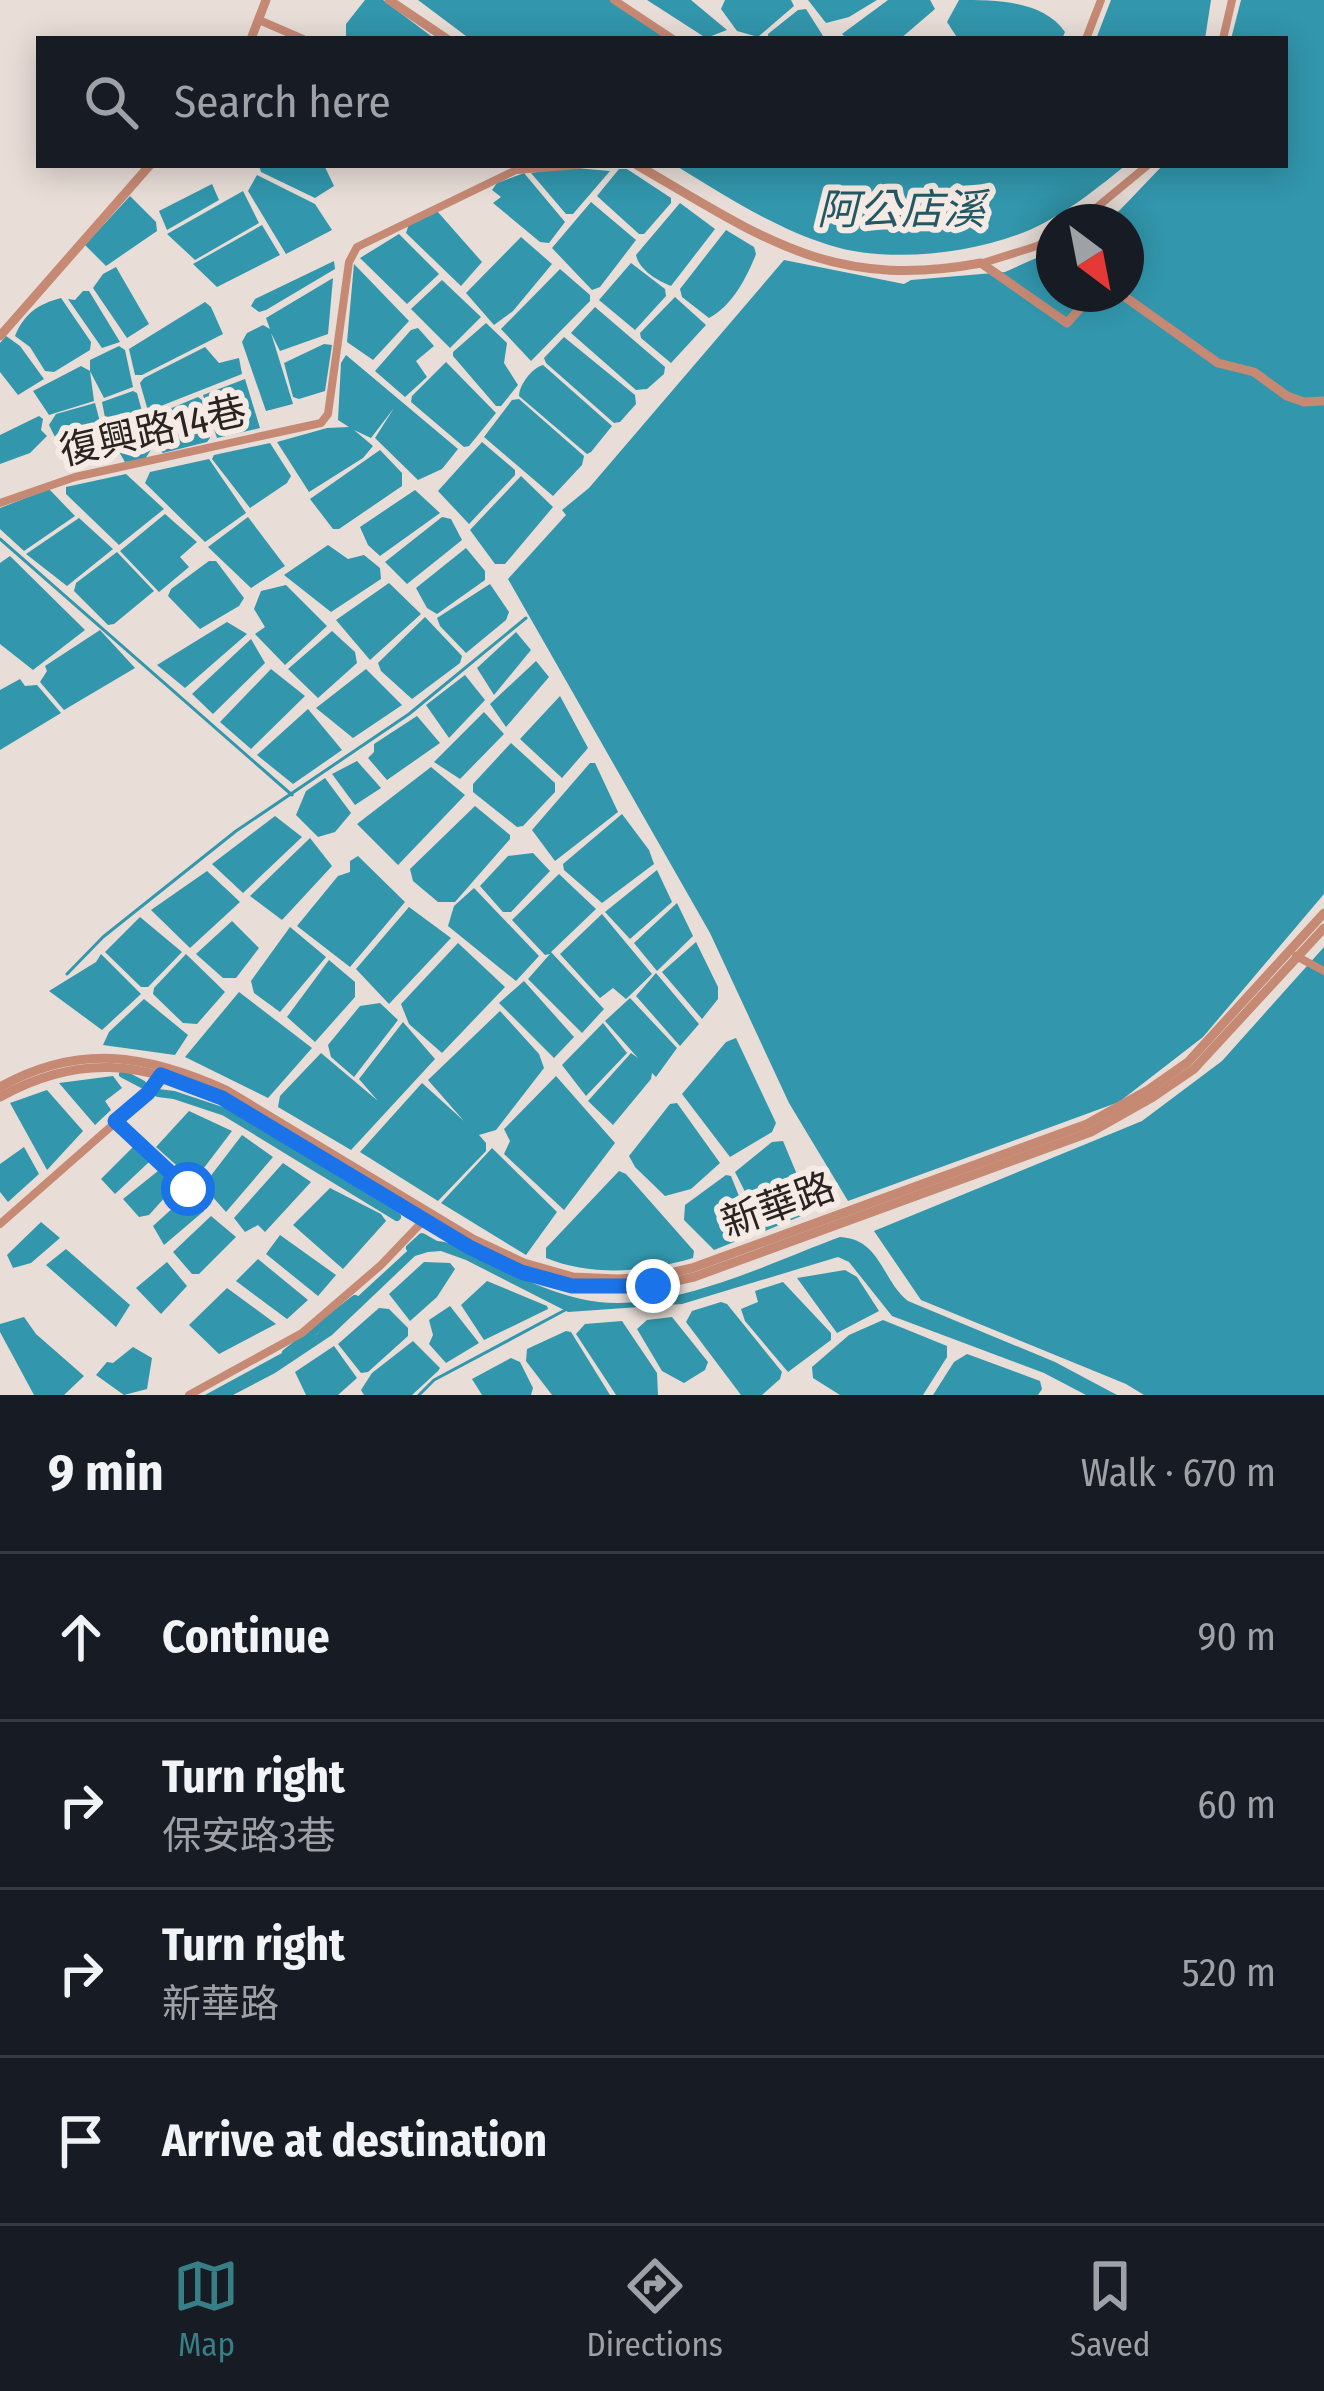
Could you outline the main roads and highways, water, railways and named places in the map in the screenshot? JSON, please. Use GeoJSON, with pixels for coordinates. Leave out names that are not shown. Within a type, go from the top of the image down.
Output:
{"type":"FeatureCollection","features":[{"type":"Feature","properties":{"kind":"water"},"geometry":{"type":"Polygon","coordinates":[[[365,0],[383,0],[431,36],[346,36],[346,24],[365,0]]]}},
{"type":"Feature","properties":{"kind":"water"},"geometry":{"type":"Polygon","coordinates":[[[418,0],[612,0],[662,36],[466,36],[418,0]]]}},
{"type":"Feature","properties":{"kind":"water"},"geometry":{"type":"Polygon","coordinates":[[[647,0],[691,0],[727,30],[703,36],[647,0]]]}},
{"type":"Feature","properties":{"kind":"water"},"geometry":{"type":"Polygon","coordinates":[[[725,0],[791,0],[794,6],[759,36],[737,31],[721,9],[725,0]]]}},
{"type":"Feature","properties":{"kind":"water"},"geometry":{"type":"Polygon","coordinates":[[[808,0],[877,0],[849,17],[826,23],[808,0]]]}},
{"type":"Feature","properties":{"kind":"water"},"geometry":{"type":"Polygon","coordinates":[[[888,0],[930,0],[935,9],[904,36],[842,34],[888,0]]]}},
{"type":"Feature","properties":{"kind":"water"},"geometry":{"type":"Polygon","coordinates":[[[959,0],[1003,2],[1044,14],[1065,32],[1063,36],[956,36],[947,22],[959,0]]]}},
{"type":"Feature","properties":{"kind":"water"},"geometry":{"type":"Polygon","coordinates":[[[1111,0],[1211,0],[1205,36],[1097,36],[1111,0]]]}},
{"type":"Feature","properties":{"kind":"water"},"geometry":{"type":"Polygon","coordinates":[[[1241,0],[1324,0],[1324,894],[1203,1037],[1119,1102],[848,1201],[789,1103],[710,933],[508,579],[566,515],[562,510],[589,488],[784,260],[904,284],[1005,272],[1036,258],[1036,312],[1144,312],[1144,204],[1126,204],[1160,168],[1288,168],[1288,36],[1232,36],[1241,0]]]}},
{"type":"Feature","properties":{"kind":"water"},"geometry":{"type":"Polygon","coordinates":[[[806,9],[823,36],[768,36],[768,34],[806,9]]]}},
{"type":"Feature","properties":{"kind":"water"},"geometry":{"type":"Polygon","coordinates":[[[260,168],[325,168],[334,186],[315,198],[260,168]]]}},
{"type":"Feature","properties":{"kind":"water"},"geometry":{"type":"Polygon","coordinates":[[[558,168],[610,171],[573,214],[566,214],[531,173],[558,168]]]}},
{"type":"Feature","properties":{"kind":"water","name":"阿公店溪"},"geometry":{"type":"Polygon","coordinates":[[[680,168],[1122,168],[1074,204],[1036,204],[1036,226],[967,248],[880,254],[829,245],[788,229],[680,168]]]}},
{"type":"Feature","properties":{"kind":"water"},"geometry":{"type":"Polygon","coordinates":[[[619,169],[627,169],[671,198],[644,234],[597,196],[619,169]]]}},
{"type":"Feature","properties":{"kind":"water"},"geometry":{"type":"Polygon","coordinates":[[[524,173],[565,222],[549,243],[540,242],[493,203],[501,197],[492,190],[497,183],[524,173]]]}},
{"type":"Feature","properties":{"kind":"water"},"geometry":{"type":"Polygon","coordinates":[[[257,175],[315,204],[332,230],[286,254],[248,191],[257,175]]]}},
{"type":"Feature","properties":{"kind":"water"},"geometry":{"type":"Polygon","coordinates":[[[212,184],[219,200],[167,230],[159,211],[212,184]]]}},
{"type":"Feature","properties":{"kind":"water"},"geometry":{"type":"Polygon","coordinates":[[[243,191],[259,223],[195,260],[167,234],[243,191]]]}},
{"type":"Feature","properties":{"kind":"water"},"geometry":{"type":"Polygon","coordinates":[[[130,196],[156,222],[157,231],[106,266],[85,245],[130,196]]]}},
{"type":"Feature","properties":{"kind":"water"},"geometry":{"type":"Polygon","coordinates":[[[591,202],[636,240],[600,287],[592,290],[552,248],[591,202]]]}},
{"type":"Feature","properties":{"kind":"water"},"geometry":{"type":"Polygon","coordinates":[[[680,203],[715,229],[671,286],[645,270],[636,255],[680,203]]]}},
{"type":"Feature","properties":{"kind":"water"},"geometry":{"type":"Polygon","coordinates":[[[437,211],[482,262],[461,286],[406,233],[409,224],[437,211]]]}},
{"type":"Feature","properties":{"kind":"water"},"geometry":{"type":"Polygon","coordinates":[[[262,225],[280,255],[217,287],[193,264],[262,225]]]}},
{"type":"Feature","properties":{"kind":"water"},"geometry":{"type":"Polygon","coordinates":[[[726,230],[754,247],[756,254],[732,299],[709,318],[682,297],[680,289],[726,230]]]}},
{"type":"Feature","properties":{"kind":"water"},"geometry":{"type":"Polygon","coordinates":[[[399,234],[439,274],[407,304],[360,258],[399,234]]]}},
{"type":"Feature","properties":{"kind":"water"},"geometry":{"type":"Polygon","coordinates":[[[521,237],[552,264],[513,311],[494,325],[466,293],[521,237]]]}},
{"type":"Feature","properties":{"kind":"water"},"geometry":{"type":"Polygon","coordinates":[[[334,261],[335,269],[266,310],[259,312],[251,306],[255,299],[334,261]]]}},
{"type":"Feature","properties":{"kind":"water"},"geometry":{"type":"Polygon","coordinates":[[[631,263],[665,289],[666,296],[635,330],[599,300],[631,263]]]}},
{"type":"Feature","properties":{"kind":"water"},"geometry":{"type":"Polygon","coordinates":[[[354,264],[409,321],[373,360],[347,342],[354,264]]]}},
{"type":"Feature","properties":{"kind":"water"},"geometry":{"type":"Polygon","coordinates":[[[116,267],[149,324],[127,338],[93,288],[116,267]]]}},
{"type":"Feature","properties":{"kind":"water"},"geometry":{"type":"Polygon","coordinates":[[[560,269],[590,295],[590,301],[531,361],[501,329],[560,269]]]}},
{"type":"Feature","properties":{"kind":"water"},"geometry":{"type":"Polygon","coordinates":[[[333,278],[328,334],[280,351],[271,333],[293,404],[266,411],[242,342],[247,333],[263,325],[270,329],[266,318],[333,278]]]}},
{"type":"Feature","properties":{"kind":"water"},"geometry":{"type":"Polygon","coordinates":[[[442,280],[481,317],[450,348],[411,309],[442,280]]]}},
{"type":"Feature","properties":{"kind":"water"},"geometry":{"type":"Polygon","coordinates":[[[89,291],[120,342],[102,348],[68,299],[75,300],[89,291]]]}},
{"type":"Feature","properties":{"kind":"water"},"geometry":{"type":"Polygon","coordinates":[[[675,297],[706,325],[671,363],[640,333],[675,297]]]}},
{"type":"Feature","properties":{"kind":"water"},"geometry":{"type":"Polygon","coordinates":[[[61,298],[91,342],[90,350],[54,372],[45,371],[30,347],[15,336],[33,311],[61,298]]]}},
{"type":"Feature","properties":{"kind":"water"},"geometry":{"type":"Polygon","coordinates":[[[205,302],[223,334],[135,375],[129,349],[205,302]]]}},
{"type":"Feature","properties":{"kind":"water"},"geometry":{"type":"Polygon","coordinates":[[[595,307],[665,367],[664,374],[647,389],[636,390],[571,333],[595,307]]]}},
{"type":"Feature","properties":{"kind":"water"},"geometry":{"type":"Polygon","coordinates":[[[486,323],[507,343],[504,363],[518,385],[501,406],[496,406],[453,356],[486,323]]]}},
{"type":"Feature","properties":{"kind":"water"},"geometry":{"type":"Polygon","coordinates":[[[418,328],[434,346],[416,361],[427,377],[405,397],[375,371],[418,328]]]}},
{"type":"Feature","properties":{"kind":"water"},"geometry":{"type":"Polygon","coordinates":[[[6,336],[20,346],[44,379],[18,395],[0,372],[0,343],[6,336]]]}},
{"type":"Feature","properties":{"kind":"water"},"geometry":{"type":"Polygon","coordinates":[[[564,337],[635,395],[636,404],[620,422],[614,423],[546,363],[544,358],[564,337]]]}},
{"type":"Feature","properties":{"kind":"water"},"geometry":{"type":"Polygon","coordinates":[[[324,344],[332,345],[325,391],[293,397],[284,363],[324,344]]]}},
{"type":"Feature","properties":{"kind":"water"},"geometry":{"type":"Polygon","coordinates":[[[119,346],[125,350],[133,387],[104,398],[90,371],[90,360],[119,346]]]}},
{"type":"Feature","properties":{"kind":"water"},"geometry":{"type":"Polygon","coordinates":[[[205,347],[219,363],[239,358],[242,374],[148,411],[140,383],[144,378],[205,347]]]}},
{"type":"Feature","properties":{"kind":"water"},"geometry":{"type":"Polygon","coordinates":[[[346,355],[458,449],[442,469],[418,480],[375,438],[394,408],[371,438],[354,430],[373,446],[363,458],[309,492],[277,442],[349,427],[338,420],[341,363],[346,355]]]}},
{"type":"Feature","properties":{"kind":"water"},"geometry":{"type":"Polygon","coordinates":[[[446,362],[496,413],[469,446],[464,447],[411,402],[446,362]]]}},
{"type":"Feature","properties":{"kind":"water"},"geometry":{"type":"Polygon","coordinates":[[[543,365],[612,426],[591,452],[587,454],[519,396],[527,378],[543,365]]]}},
{"type":"Feature","properties":{"kind":"water"},"geometry":{"type":"Polygon","coordinates":[[[81,366],[90,371],[94,401],[49,415],[33,391],[81,366]]]}},
{"type":"Feature","properties":{"kind":"water"},"geometry":{"type":"Polygon","coordinates":[[[245,379],[260,428],[217,438],[203,395],[245,379]]]}},
{"type":"Feature","properties":{"kind":"water"},"geometry":{"type":"Polygon","coordinates":[[[133,391],[152,448],[145,459],[125,462],[108,433],[102,402],[133,391]]]}},
{"type":"Feature","properties":{"kind":"water"},"geometry":{"type":"Polygon","coordinates":[[[198,397],[210,438],[207,442],[163,453],[157,449],[150,417],[198,397]]]}},
{"type":"Feature","properties":{"kind":"water"},"geometry":{"type":"Polygon","coordinates":[[[519,399],[584,456],[582,465],[553,496],[484,437],[512,400],[519,399]]]}},
{"type":"Feature","properties":{"kind":"water"},"geometry":{"type":"Polygon","coordinates":[[[95,403],[106,445],[86,454],[55,437],[49,425],[56,414],[95,403]]]}},
{"type":"Feature","properties":{"kind":"water"},"geometry":{"type":"Polygon","coordinates":[[[39,416],[47,436],[30,453],[0,464],[0,435],[39,416]]]}},
{"type":"Feature","properties":{"kind":"water"},"geometry":{"type":"Polygon","coordinates":[[[482,442],[515,475],[469,524],[438,491],[482,442]]]}},
{"type":"Feature","properties":{"kind":"water"},"geometry":{"type":"Polygon","coordinates":[[[270,443],[291,476],[250,508],[212,459],[270,443]]]}},
{"type":"Feature","properties":{"kind":"water"},"geometry":{"type":"Polygon","coordinates":[[[380,450],[402,473],[402,486],[333,529],[310,499],[380,450]]]}},
{"type":"Feature","properties":{"kind":"water"},"geometry":{"type":"Polygon","coordinates":[[[209,459],[246,513],[205,542],[145,483],[150,472],[209,459]]]}},
{"type":"Feature","properties":{"kind":"water"},"geometry":{"type":"Polygon","coordinates":[[[126,474],[164,509],[119,545],[66,494],[66,487],[126,474]]]}},
{"type":"Feature","properties":{"kind":"water"},"geometry":{"type":"Polygon","coordinates":[[[521,476],[553,507],[505,564],[495,564],[470,530],[521,476]]]}},
{"type":"Feature","properties":{"kind":"water"},"geometry":{"type":"Polygon","coordinates":[[[49,489],[75,516],[24,551],[0,529],[0,508],[49,489]]]}},
{"type":"Feature","properties":{"kind":"water"},"geometry":{"type":"Polygon","coordinates":[[[415,490],[440,513],[380,556],[368,545],[360,527],[415,490]]]}},
{"type":"Feature","properties":{"kind":"water"},"geometry":{"type":"Polygon","coordinates":[[[165,514],[197,542],[180,557],[189,567],[159,592],[120,551],[165,514]]]}},
{"type":"Feature","properties":{"kind":"water"},"geometry":{"type":"Polygon","coordinates":[[[248,517],[285,566],[251,588],[208,547],[248,517]]]}},
{"type":"Feature","properties":{"kind":"water"},"geometry":{"type":"Polygon","coordinates":[[[442,517],[451,519],[462,540],[407,584],[385,562],[442,517]]]}},
{"type":"Feature","properties":{"kind":"water"},"geometry":{"type":"Polygon","coordinates":[[[79,518],[113,549],[67,586],[26,554],[79,518]]]}},
{"type":"Feature","properties":{"kind":"water"},"geometry":{"type":"Polygon","coordinates":[[[328,545],[348,559],[364,555],[380,568],[381,579],[331,612],[284,575],[328,545]]]}},
{"type":"Feature","properties":{"kind":"water"},"geometry":{"type":"Polygon","coordinates":[[[466,548],[485,571],[485,580],[437,614],[427,608],[416,588],[466,548]]]}},
{"type":"Feature","properties":{"kind":"water"},"geometry":{"type":"Polygon","coordinates":[[[117,552],[154,591],[108,625],[74,591],[76,583],[117,552]]]}},
{"type":"Feature","properties":{"kind":"water"},"geometry":{"type":"Polygon","coordinates":[[[10,556],[85,630],[33,670],[0,644],[0,563],[10,556]]]}},
{"type":"Feature","properties":{"kind":"water"},"geometry":{"type":"Polygon","coordinates":[[[209,561],[216,561],[244,598],[239,606],[200,629],[168,596],[209,561]]]}},
{"type":"Feature","properties":{"kind":"water"},"geometry":{"type":"Polygon","coordinates":[[[389,583],[421,614],[370,660],[336,620],[389,583]]]}},
{"type":"Feature","properties":{"kind":"water"},"geometry":{"type":"Polygon","coordinates":[[[490,584],[509,612],[506,620],[466,653],[437,618],[490,584]]]}},
{"type":"Feature","properties":{"kind":"water"},"geometry":{"type":"Polygon","coordinates":[[[286,585],[327,626],[285,665],[255,634],[265,627],[254,609],[261,591],[286,585]]]}},
{"type":"Feature","properties":{"kind":"water"},"geometry":{"type":"Polygon","coordinates":[[[425,617],[462,656],[460,663],[412,699],[378,663],[425,617]]]}},
{"type":"Feature","properties":{"kind":"water"},"geometry":{"type":"Polygon","coordinates":[[[227,622],[247,634],[185,688],[157,665],[227,622]]]}},
{"type":"Feature","properties":{"kind":"water"},"geometry":{"type":"Polygon","coordinates":[[[100,630],[135,668],[64,710],[40,682],[45,666],[100,630]]]}},
{"type":"Feature","properties":{"kind":"water"},"geometry":{"type":"Polygon","coordinates":[[[332,631],[355,652],[357,663],[318,698],[288,669],[332,631]]]}},
{"type":"Feature","properties":{"kind":"water"},"geometry":{"type":"Polygon","coordinates":[[[516,632],[531,650],[494,695],[477,668],[516,632]]]}},
{"type":"Feature","properties":{"kind":"water"},"geometry":{"type":"Polygon","coordinates":[[[251,639],[265,663],[213,714],[192,694],[251,639]]]}},
{"type":"Feature","properties":{"kind":"water"},"geometry":{"type":"Polygon","coordinates":[[[536,661],[549,677],[506,727],[490,704],[536,661]]]}},
{"type":"Feature","properties":{"kind":"water"},"geometry":{"type":"Polygon","coordinates":[[[271,669],[305,696],[251,749],[220,722],[271,669]]]}},
{"type":"Feature","properties":{"kind":"water"},"geometry":{"type":"Polygon","coordinates":[[[366,669],[402,705],[353,738],[316,708],[366,669]]]}},
{"type":"Feature","properties":{"kind":"water"},"geometry":{"type":"Polygon","coordinates":[[[465,675],[485,700],[449,738],[426,705],[465,675]]]}},
{"type":"Feature","properties":{"kind":"water"},"geometry":{"type":"Polygon","coordinates":[[[20,679],[25,686],[37,685],[61,713],[0,750],[0,690],[20,679]]]}},
{"type":"Feature","properties":{"kind":"water"},"geometry":{"type":"Polygon","coordinates":[[[560,696],[588,748],[562,778],[520,739],[560,696]]]}},
{"type":"Feature","properties":{"kind":"water"},"geometry":{"type":"Polygon","coordinates":[[[308,709],[342,750],[293,784],[257,755],[308,709]]]}},
{"type":"Feature","properties":{"kind":"water"},"geometry":{"type":"Polygon","coordinates":[[[484,712],[504,734],[460,779],[434,762],[484,712]]]}},
{"type":"Feature","properties":{"kind":"water"},"geometry":{"type":"Polygon","coordinates":[[[417,716],[440,743],[387,780],[368,758],[374,744],[417,716]]]}},
{"type":"Feature","properties":{"kind":"water"},"geometry":{"type":"Polygon","coordinates":[[[511,743],[555,783],[555,792],[517,827],[473,792],[473,784],[511,743]]]}},
{"type":"Feature","properties":{"kind":"water"},"geometry":{"type":"Polygon","coordinates":[[[357,761],[381,788],[355,805],[332,774],[357,761]]]}},
{"type":"Feature","properties":{"kind":"water"},"geometry":{"type":"Polygon","coordinates":[[[590,763],[595,763],[618,812],[555,861],[532,830],[590,763]]]}},
{"type":"Feature","properties":{"kind":"water"},"geometry":{"type":"Polygon","coordinates":[[[431,767],[465,795],[398,865],[357,824],[431,767]]]}},
{"type":"Feature","properties":{"kind":"water"},"geometry":{"type":"Polygon","coordinates":[[[325,778],[351,813],[335,832],[318,837],[296,815],[306,791],[325,778]]]}},
{"type":"Feature","properties":{"kind":"water"},"geometry":{"type":"Polygon","coordinates":[[[475,806],[510,839],[455,902],[438,902],[413,881],[410,869],[475,806]]]}},
{"type":"Feature","properties":{"kind":"water"},"geometry":{"type":"Polygon","coordinates":[[[622,814],[654,864],[602,903],[563,864],[622,814]]]}},
{"type":"Feature","properties":{"kind":"water"},"geometry":{"type":"Polygon","coordinates":[[[275,816],[302,837],[243,893],[212,864],[275,816]]]}},
{"type":"Feature","properties":{"kind":"water"},"geometry":{"type":"Polygon","coordinates":[[[310,838],[332,866],[282,920],[250,896],[310,838]]]}},
{"type":"Feature","properties":{"kind":"water"},"geometry":{"type":"Polygon","coordinates":[[[533,853],[550,871],[511,912],[503,912],[480,886],[508,856],[533,853]]]}},
{"type":"Feature","properties":{"kind":"water"},"geometry":{"type":"Polygon","coordinates":[[[358,856],[405,902],[350,967],[297,926],[338,876],[350,872],[350,861],[358,856]]]}},
{"type":"Feature","properties":{"kind":"water"},"geometry":{"type":"Polygon","coordinates":[[[657,870],[672,902],[630,939],[605,912],[657,870]]]}},
{"type":"Feature","properties":{"kind":"water"},"geometry":{"type":"Polygon","coordinates":[[[207,871],[240,902],[190,948],[151,910],[207,871]]]}},
{"type":"Feature","properties":{"kind":"water"},"geometry":{"type":"Polygon","coordinates":[[[559,874],[596,909],[551,952],[604,1009],[582,1033],[528,979],[550,954],[545,955],[512,920],[559,874]]]}},
{"type":"Feature","properties":{"kind":"water"},"geometry":{"type":"Polygon","coordinates":[[[474,888],[539,956],[516,981],[448,926],[454,906],[474,888]]]}},
{"type":"Feature","properties":{"kind":"water"},"geometry":{"type":"Polygon","coordinates":[[[677,903],[693,936],[657,971],[634,943],[677,903]]]}},
{"type":"Feature","properties":{"kind":"water"},"geometry":{"type":"Polygon","coordinates":[[[409,907],[451,938],[389,1004],[356,969],[409,907]]]}},
{"type":"Feature","properties":{"kind":"water"},"geometry":{"type":"Polygon","coordinates":[[[602,914],[652,974],[626,999],[613,988],[600,998],[560,954],[602,914]]]}},
{"type":"Feature","properties":{"kind":"water"},"geometry":{"type":"Polygon","coordinates":[[[140,917],[182,952],[148,987],[141,987],[105,952],[140,917]]]}},
{"type":"Feature","properties":{"kind":"water"},"geometry":{"type":"Polygon","coordinates":[[[232,921],[259,948],[236,978],[223,978],[196,954],[232,921]]]}},
{"type":"Feature","properties":{"kind":"water"},"geometry":{"type":"Polygon","coordinates":[[[290,927],[326,957],[280,1012],[254,993],[251,981],[290,927]]]}},
{"type":"Feature","properties":{"kind":"water"},"geometry":{"type":"Polygon","coordinates":[[[696,942],[718,987],[718,999],[702,1019],[662,972],[696,942]]]}},
{"type":"Feature","properties":{"kind":"water"},"geometry":{"type":"Polygon","coordinates":[[[458,943],[505,987],[442,1053],[409,1024],[401,1004],[458,943]]]}},
{"type":"Feature","properties":{"kind":"water"},"geometry":{"type":"Polygon","coordinates":[[[1324,947],[1324,1395],[1144,1395],[921,1300],[874,1231],[1142,1121],[1222,1061],[1324,947]]]}},
{"type":"Feature","properties":{"kind":"water"},"geometry":{"type":"Polygon","coordinates":[[[101,954],[141,994],[102,1030],[49,991],[96,962],[101,954]]]}},
{"type":"Feature","properties":{"kind":"water"},"geometry":{"type":"Polygon","coordinates":[[[186,954],[225,992],[197,1024],[183,1023],[153,994],[186,954]]]}},
{"type":"Feature","properties":{"kind":"water"},"geometry":{"type":"Polygon","coordinates":[[[329,960],[355,982],[355,997],[315,1042],[287,1017],[329,960]]]}},
{"type":"Feature","properties":{"kind":"water"},"geometry":{"type":"Polygon","coordinates":[[[656,973],[699,1024],[680,1046],[636,996],[656,973]]]}},
{"type":"Feature","properties":{"kind":"water"},"geometry":{"type":"Polygon","coordinates":[[[524,981],[574,1037],[554,1058],[499,1003],[524,981]]]}},
{"type":"Feature","properties":{"kind":"water"},"geometry":{"type":"Polygon","coordinates":[[[239,992],[312,1048],[268,1098],[185,1057],[239,992]]]}},
{"type":"Feature","properties":{"kind":"water"},"geometry":{"type":"Polygon","coordinates":[[[630,998],[677,1048],[613,1125],[588,1101],[631,1053],[638,1058],[605,1021],[630,998]]]}},
{"type":"Feature","properties":{"kind":"water"},"geometry":{"type":"Polygon","coordinates":[[[144,999],[188,1035],[175,1055],[103,1045],[109,1032],[144,999]]]}},
{"type":"Feature","properties":{"kind":"water"},"geometry":{"type":"Polygon","coordinates":[[[380,1003],[398,1020],[354,1077],[331,1057],[328,1045],[360,1006],[380,1003]]]}},
{"type":"Feature","properties":{"kind":"water"},"geometry":{"type":"Polygon","coordinates":[[[500,1011],[539,1054],[544,1068],[496,1130],[479,1135],[486,1151],[438,1201],[360,1152],[422,1083],[464,1121],[428,1080],[500,1011]]]}},
{"type":"Feature","properties":{"kind":"water"},"geometry":{"type":"Polygon","coordinates":[[[403,1022],[435,1059],[351,1150],[278,1107],[280,1096],[321,1053],[378,1101],[359,1079],[403,1022]]]}},
{"type":"Feature","properties":{"kind":"water"},"geometry":{"type":"Polygon","coordinates":[[[603,1023],[627,1053],[586,1096],[562,1065],[603,1023]]]}},
{"type":"Feature","properties":{"kind":"water"},"geometry":{"type":"Polygon","coordinates":[[[736,1038],[776,1123],[772,1132],[730,1157],[682,1094],[726,1042],[736,1038]]]}},
{"type":"Feature","properties":{"kind":"water"},"geometry":{"type":"Polygon","coordinates":[[[113,1076],[122,1088],[105,1101],[111,1110],[95,1125],[59,1083],[113,1076]]]}},
{"type":"Feature","properties":{"kind":"water"},"geometry":{"type":"Polygon","coordinates":[[[556,1076],[615,1143],[564,1210],[504,1154],[510,1141],[504,1129],[556,1076]]]}},
{"type":"Feature","properties":{"kind":"water"},"geometry":{"type":"Polygon","coordinates":[[[47,1090],[83,1131],[47,1170],[10,1103],[47,1090]]]}},
{"type":"Feature","properties":{"kind":"water"},"geometry":{"type":"Polygon","coordinates":[[[677,1103],[720,1163],[691,1189],[665,1196],[629,1156],[670,1104],[677,1103]]]}},
{"type":"Feature","properties":{"kind":"water"},"geometry":{"type":"Polygon","coordinates":[[[189,1111],[232,1131],[194,1181],[156,1147],[189,1111]]]}},
{"type":"Feature","properties":{"kind":"water"},"geometry":{"type":"Polygon","coordinates":[[[242,1135],[273,1157],[226,1212],[203,1186],[242,1135]]]}},
{"type":"Feature","properties":{"kind":"water"},"geometry":{"type":"Polygon","coordinates":[[[783,1141],[811,1208],[765,1231],[735,1172],[772,1142],[783,1141]]]}},
{"type":"Feature","properties":{"kind":"water"},"geometry":{"type":"Polygon","coordinates":[[[134,1146],[149,1162],[115,1194],[101,1179],[134,1146]]]}},
{"type":"Feature","properties":{"kind":"water"},"geometry":{"type":"Polygon","coordinates":[[[24,1147],[39,1174],[8,1202],[0,1192],[0,1164],[24,1147]]]}},
{"type":"Feature","properties":{"kind":"water"},"geometry":{"type":"Polygon","coordinates":[[[492,1148],[557,1212],[526,1255],[441,1203],[492,1148]]]}},
{"type":"Feature","properties":{"kind":"water"},"geometry":{"type":"Polygon","coordinates":[[[283,1163],[311,1182],[265,1232],[258,1225],[245,1232],[234,1218],[283,1163]]]}},
{"type":"Feature","properties":{"kind":"water"},"geometry":{"type":"Polygon","coordinates":[[[158,1171],[176,1185],[149,1215],[139,1217],[123,1199],[158,1171]]]}},
{"type":"Feature","properties":{"kind":"water"},"geometry":{"type":"Polygon","coordinates":[[[619,1171],[694,1251],[693,1258],[620,1270],[582,1268],[546,1258],[546,1248],[619,1171]]]}},
{"type":"Feature","properties":{"kind":"water"},"geometry":{"type":"Polygon","coordinates":[[[731,1176],[754,1234],[714,1250],[684,1220],[685,1205],[731,1176]]]}},
{"type":"Feature","properties":{"kind":"water"},"geometry":{"type":"Polygon","coordinates":[[[330,1188],[386,1221],[343,1269],[293,1225],[330,1188]]]}},
{"type":"Feature","properties":{"kind":"water"},"geometry":{"type":"Polygon","coordinates":[[[186,1196],[204,1211],[164,1245],[153,1226],[186,1196]]]}},
{"type":"Feature","properties":{"kind":"water"},"geometry":{"type":"Polygon","coordinates":[[[211,1216],[236,1237],[199,1274],[192,1274],[173,1252],[211,1216]]]}},
{"type":"Feature","properties":{"kind":"water"},"geometry":{"type":"Polygon","coordinates":[[[41,1222],[60,1238],[31,1263],[13,1268],[7,1255],[41,1222]]]}},
{"type":"Feature","properties":{"kind":"water"},"geometry":{"type":"Polygon","coordinates":[[[280,1235],[336,1275],[318,1296],[266,1254],[280,1235]]]}},
{"type":"Feature","properties":{"kind":"water"},"geometry":{"type":"Polygon","coordinates":[[[840,1237],[873,1253],[908,1301],[1055,1362],[1117,1395],[1086,1395],[1044,1373],[892,1316],[849,1262],[838,1257],[682,1304],[568,1312],[441,1251],[415,1256],[332,1335],[275,1373],[233,1395],[205,1395],[317,1334],[417,1242],[458,1246],[549,1290],[612,1303],[679,1295],[840,1237]]]}},
{"type":"Feature","properties":{"kind":"water"},"geometry":{"type":"Polygon","coordinates":[[[66,1249],[130,1305],[116,1327],[46,1265],[66,1249]]]}},
{"type":"Feature","properties":{"kind":"water"},"geometry":{"type":"Polygon","coordinates":[[[258,1259],[308,1300],[287,1319],[236,1281],[258,1259]]]}},
{"type":"Feature","properties":{"kind":"water"},"geometry":{"type":"Polygon","coordinates":[[[167,1262],[187,1286],[161,1314],[136,1288],[167,1262]]]}},
{"type":"Feature","properties":{"kind":"water"},"geometry":{"type":"Polygon","coordinates":[[[424,1262],[450,1263],[455,1269],[437,1297],[410,1321],[389,1294],[424,1262]]]}},
{"type":"Feature","properties":{"kind":"water"},"geometry":{"type":"Polygon","coordinates":[[[845,1270],[857,1277],[879,1311],[837,1333],[797,1278],[845,1270]]]}},
{"type":"Feature","properties":{"kind":"water"},"geometry":{"type":"Polygon","coordinates":[[[487,1281],[548,1309],[484,1340],[461,1305],[487,1281]]]}},
{"type":"Feature","properties":{"kind":"water"},"geometry":{"type":"Polygon","coordinates":[[[783,1282],[831,1333],[831,1340],[788,1372],[745,1321],[741,1309],[758,1302],[755,1291],[783,1282]]]}},
{"type":"Feature","properties":{"kind":"water"},"geometry":{"type":"Polygon","coordinates":[[[227,1288],[276,1324],[219,1354],[189,1325],[227,1288]]]}},
{"type":"Feature","properties":{"kind":"water"},"geometry":{"type":"Polygon","coordinates":[[[721,1302],[782,1372],[762,1395],[741,1395],[686,1322],[692,1311],[721,1302]]]}},
{"type":"Feature","properties":{"kind":"water"},"geometry":{"type":"Polygon","coordinates":[[[450,1306],[479,1343],[446,1363],[429,1344],[433,1335],[429,1320],[450,1306]]]}},
{"type":"Feature","properties":{"kind":"water"},"geometry":{"type":"Polygon","coordinates":[[[379,1308],[389,1309],[408,1328],[408,1336],[361,1373],[338,1344],[379,1308]]]}},
{"type":"Feature","properties":{"kind":"water"},"geometry":{"type":"Polygon","coordinates":[[[24,1317],[36,1334],[84,1376],[64,1395],[34,1395],[0,1332],[0,1324],[24,1317]]]}},
{"type":"Feature","properties":{"kind":"water"},"geometry":{"type":"Polygon","coordinates":[[[672,1317],[708,1362],[705,1370],[684,1383],[662,1371],[637,1329],[647,1320],[672,1317]]]}},
{"type":"Feature","properties":{"kind":"water"},"geometry":{"type":"Polygon","coordinates":[[[883,1320],[947,1346],[947,1357],[923,1395],[840,1395],[813,1378],[812,1367],[849,1335],[883,1320]]]}},
{"type":"Feature","properties":{"kind":"water"},"geometry":{"type":"Polygon","coordinates":[[[622,1321],[657,1373],[658,1395],[616,1395],[576,1334],[585,1324],[622,1321]]]}},
{"type":"Feature","properties":{"kind":"water"},"geometry":{"type":"Polygon","coordinates":[[[566,1331],[610,1395],[552,1395],[526,1361],[527,1349],[566,1331]]]}},
{"type":"Feature","properties":{"kind":"water"},"geometry":{"type":"Polygon","coordinates":[[[413,1341],[438,1371],[412,1395],[364,1395],[361,1390],[372,1373],[413,1341]]]}},
{"type":"Feature","properties":{"kind":"water"},"geometry":{"type":"Polygon","coordinates":[[[334,1346],[357,1378],[338,1395],[306,1395],[295,1372],[334,1346]]]}},
{"type":"Feature","properties":{"kind":"water"},"geometry":{"type":"Polygon","coordinates":[[[133,1347],[152,1358],[147,1389],[124,1395],[96,1375],[107,1362],[113,1363],[133,1347]]]}},
{"type":"Feature","properties":{"kind":"water"},"geometry":{"type":"Polygon","coordinates":[[[967,1354],[1040,1381],[1042,1389],[1038,1395],[933,1395],[954,1362],[967,1354]]]}},
{"type":"Feature","properties":{"kind":"water"},"geometry":{"type":"Polygon","coordinates":[[[511,1358],[520,1362],[533,1388],[531,1395],[482,1395],[472,1379],[511,1358]]]}},
{"type":"Feature","properties":{"kind":"waterway"},"geometry":{"type":"LineString","coordinates":[[0,539],[292,795]]}},
{"type":"Feature","properties":{"kind":"waterway"},"geometry":{"type":"LineString","coordinates":[[67,974],[103,937],[236,831],[409,714],[526,618]]}},
{"type":"Feature","properties":{"kind":"waterway"},"geometry":{"type":"LineString","coordinates":[[123,1074],[142,1084]]}},
{"type":"Feature","properties":{"kind":"waterway"},"geometry":{"type":"LineString","coordinates":[[158,1093],[225,1112],[397,1217]]}},
{"type":"Feature","properties":{"kind":"waterway"},"geometry":{"type":"LineString","coordinates":[[410,1248],[422,1237],[436,1245]]}},
{"type":"Feature","properties":{"kind":"waterway"},"geometry":{"type":"LineString","coordinates":[[286,1353],[355,1299]]}},
{"type":"Feature","properties":{"kind":"waterway"},"geometry":{"type":"LineString","coordinates":[[419,1395],[434,1380],[567,1309]]}}]}
